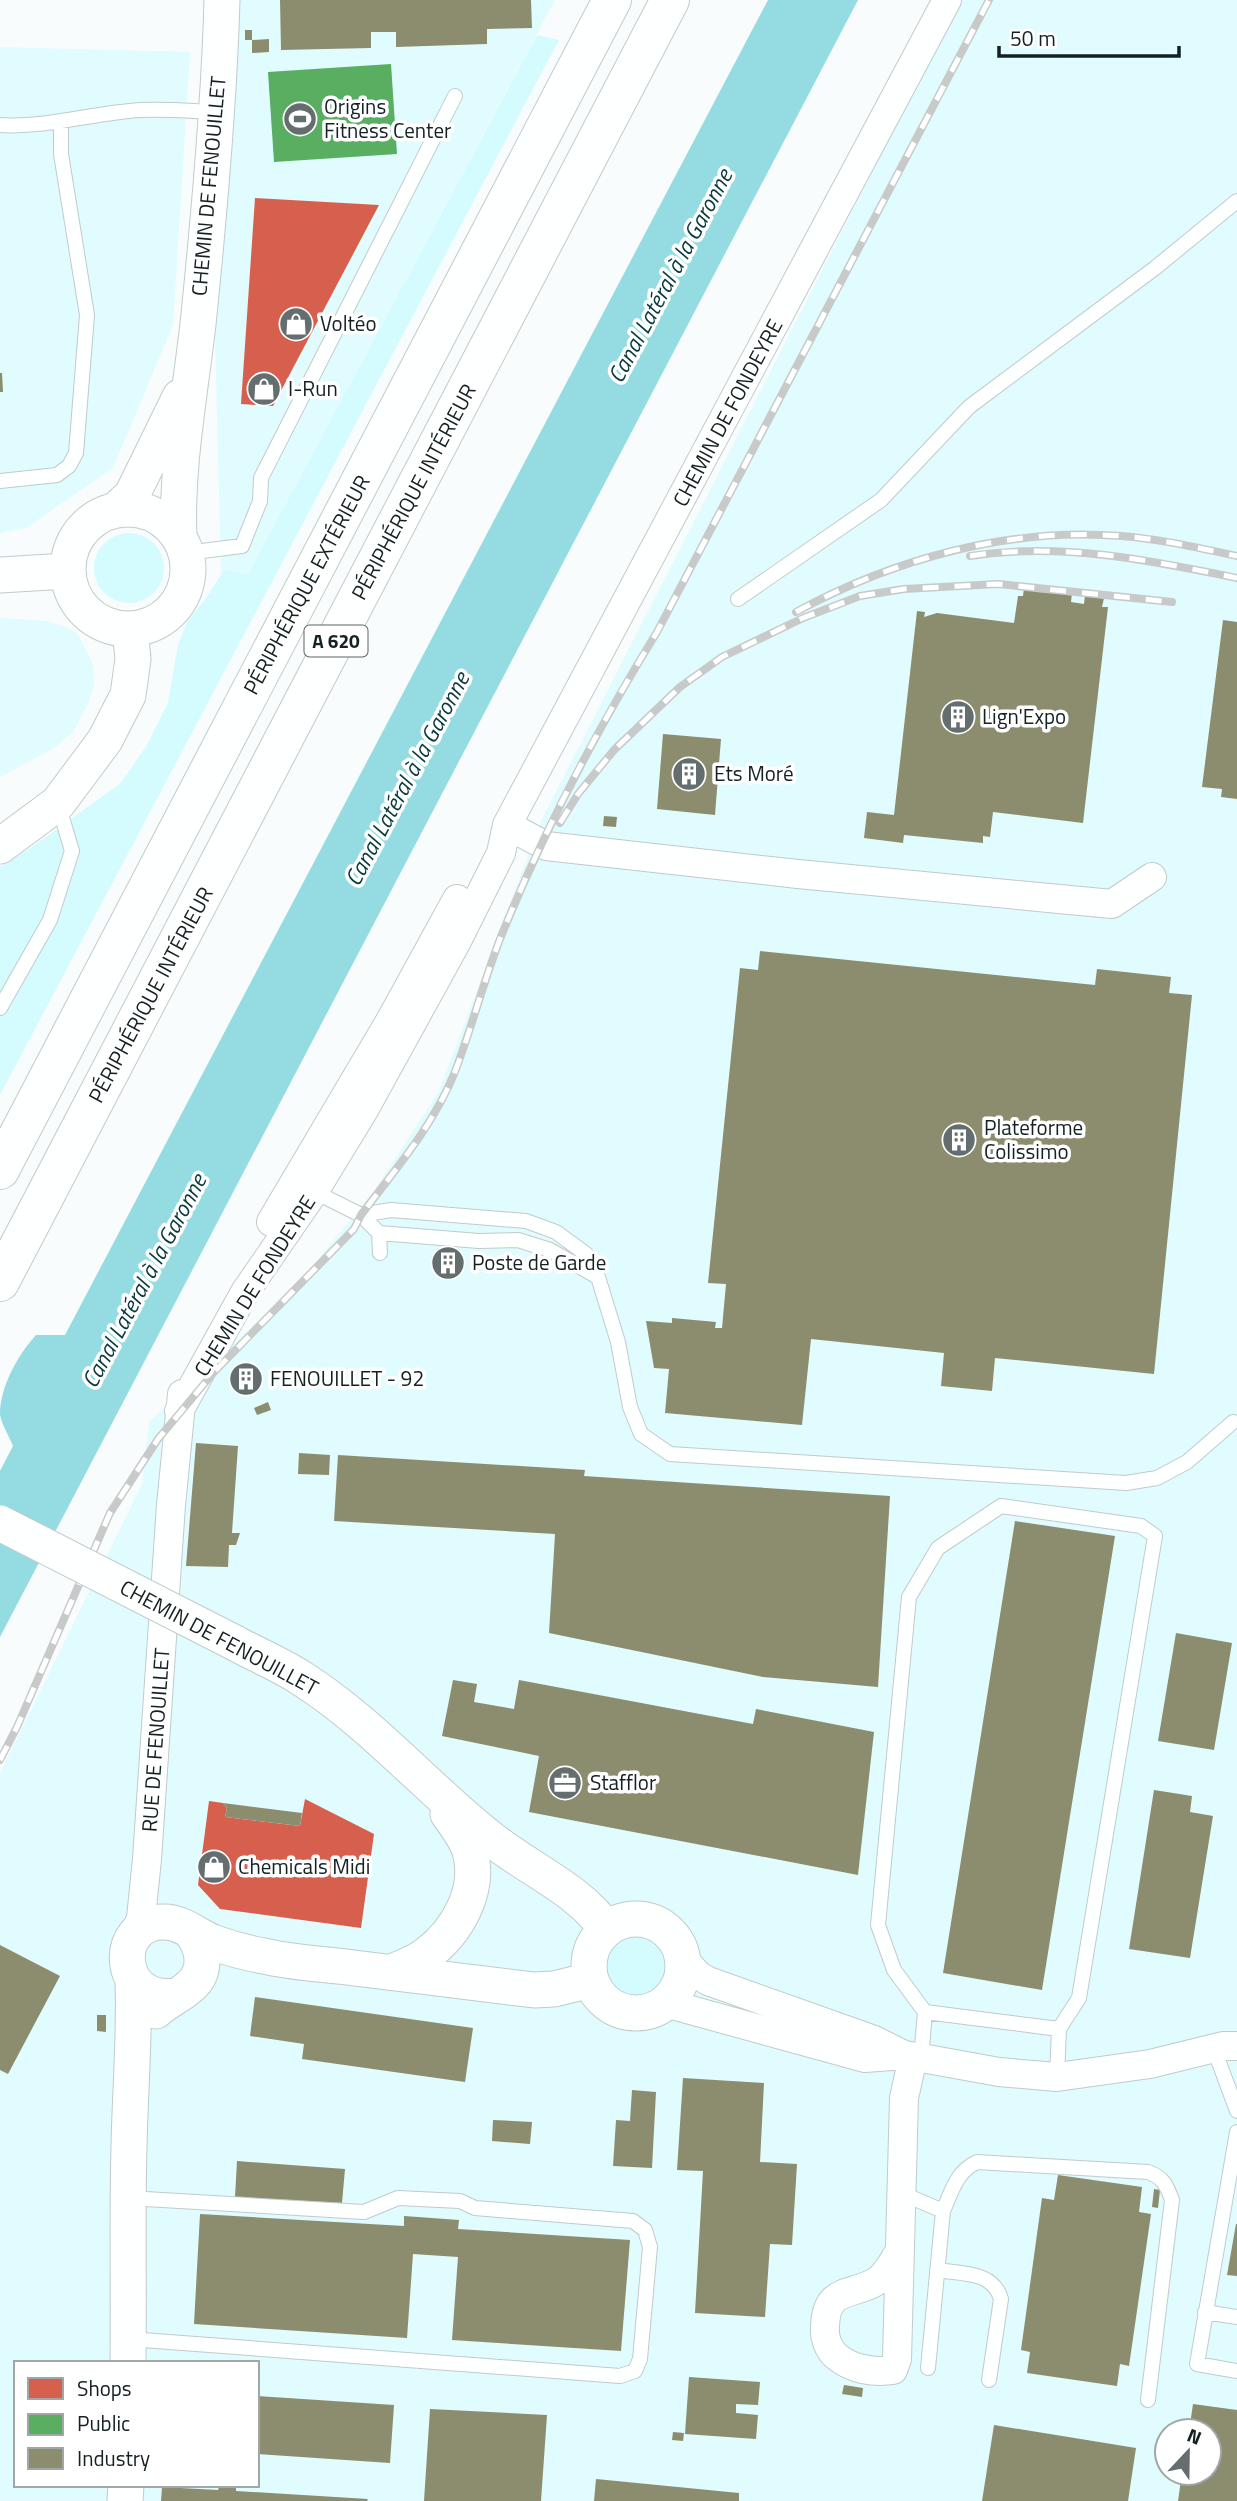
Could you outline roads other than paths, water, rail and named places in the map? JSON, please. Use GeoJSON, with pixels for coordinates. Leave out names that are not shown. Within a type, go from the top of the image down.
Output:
{"type":"FeatureCollection","features":[{"type":"Feature","properties":{"kind":"highway","name":"PÉRIPHÉRIQUE EXTÉRIEUR"},"geometry":{"type":"LineString","coordinates":[[0,1170],[612,0]]}},
{"type":"Feature","properties":{"kind":"highway","name":"PÉRIPHÉRIQUE INTÉRIEUR"},"geometry":{"type":"LineString","coordinates":[[0,1282],[670,0]]}},
{"type":"Feature","properties":{"kind":"street","name":"CHEMIN DE FENOUILLET"},"geometry":{"type":"LineString","coordinates":[[183,545],[177,496],[192,372],[216,112],[222,0]]}},
{"type":"Feature","properties":{"kind":"street","name":"CHEMIN DE FONDEYRE"},"geometry":{"type":"LineString","coordinates":[[179,1411],[184,1382],[195,1350],[233,1284],[305,1187],[390,1021],[485,847],[507,825],[947,0]]}},
{"type":"Feature","properties":{"kind":"street","name":"CHEMIN DE FENOUILLET"},"geometry":{"type":"LineString","coordinates":[[116,510],[136,488],[192,372]]}},
{"type":"Feature","properties":{"kind":"street"},"geometry":{"type":"LineString","coordinates":[[130,509],[151,514],[170,525],[183,545],[188,575],[183,596],[170,613],[151,625],[130,630],[107,626],[86,613],[73,594],[67,571],[69,554],[76,538],[100,516],[116,510],[130,509]]}},
{"type":"Feature","properties":{"kind":"street"},"geometry":{"type":"LineString","coordinates":[[0,575],[67,571]]}},
{"type":"Feature","properties":{"kind":"street"},"geometry":{"type":"LineString","coordinates":[[0,846],[58,803],[105,740],[128,695],[133,659],[130,630]]}},
{"type":"Feature","properties":{"kind":"street"},"geometry":{"type":"LineString","coordinates":[[507,825],[546,846],[1112,904],[1152,877]]}},
{"type":"Feature","properties":{"kind":"street","name":"RUE DE FENOUILLET"},"geometry":{"type":"LineString","coordinates":[[128,2351],[128,2198],[134,2044],[133,1981],[127,1958],[141,1918],[148,1860],[179,1411]]}},
{"type":"Feature","properties":{"kind":"street","name":"CHEMIN DE FENOUILLET"},"geometry":{"type":"LineString","coordinates":[[0,1523],[301,1678],[349,1714],[485,1835],[584,1903],[606,1930]]}},
{"type":"Feature","properties":{"kind":"street","name":"CHEMIN DE FENOUILLET"},"geometry":{"type":"LineString","coordinates":[[392,1972],[425,1956],[445,1938],[468,1902],[472,1875],[470,1851],[457,1826],[421,1777]]}},
{"type":"Feature","properties":{"kind":"street","name":"RUE DE FENOUILLET"},"geometry":{"type":"LineString","coordinates":[[134,2044],[152,2015],[187,1985],[202,1967],[201,1949],[161,1899],[148,1860]]}},
{"type":"Feature","properties":{"kind":"street"},"geometry":{"type":"LineString","coordinates":[[682,1957],[682,1978],[672,1996],[665,2003],[646,2012],[618,2010],[601,1998],[591,1980],[590,1952],[606,1930],[613,1924],[630,1919],[648,1920],[670,1934],[682,1957],[698,1975],[708,1981],[874,2040],[913,2057]]}},
{"type":"Feature","properties":{"kind":"street","name":"RUE DE FENOUILLET"},"geometry":{"type":"LineString","coordinates":[[134,1936],[150,1924],[159,1922],[185,1929],[220,1945],[266,1957],[534,1990],[554,1989],[591,1980]]}},
{"type":"Feature","properties":{"kind":"street","name":"RUE DE FENOUILLET"},"geometry":{"type":"LineString","coordinates":[[187,1985],[220,1966],[266,1957]]}},
{"type":"Feature","properties":{"kind":"street"},"geometry":{"type":"LineString","coordinates":[[133,1981],[147,1993],[156,1996],[187,1985]]}},
{"type":"Feature","properties":{"kind":"street"},"geometry":{"type":"LineString","coordinates":[[665,2003],[864,2058],[913,2057],[999,2072],[1057,2077],[1150,2064],[1225,2047]]}},
{"type":"Feature","properties":{"kind":"street"},"geometry":{"type":"LineString","coordinates":[[900,2250],[904,2098],[913,2057]]}},
{"type":"Feature","properties":{"kind":"lane"},"geometry":{"type":"LineString","coordinates":[[183,545],[242,545],[260,501],[261,478],[455,96]]}},
{"type":"Feature","properties":{"kind":"lane"},"geometry":{"type":"LineString","coordinates":[[0,125],[61,122],[85,116],[141,110],[216,112]]}},
{"type":"Feature","properties":{"kind":"lane"},"geometry":{"type":"LineString","coordinates":[[0,481],[57,475],[69,466],[76,453],[87,315],[61,154],[61,122]]}},
{"type":"Feature","properties":{"kind":"lane"},"geometry":{"type":"LineString","coordinates":[[738,599],[881,500],[970,407],[1155,268],[1237,201]]}},
{"type":"Feature","properties":{"kind":"lane"},"geometry":{"type":"LineString","coordinates":[[0,1008],[50,920],[72,851],[58,803]]}},
{"type":"Feature","properties":{"kind":"lane"},"geometry":{"type":"LineString","coordinates":[[305,1187],[361,1215],[379,1234],[380,1253]]}},
{"type":"Feature","properties":{"kind":"lane"},"geometry":{"type":"LineString","coordinates":[[361,1215],[391,1210],[526,1221],[556,1232],[586,1254],[598,1277],[618,1342],[630,1407],[641,1434],[670,1454],[1126,1483],[1157,1478],[1187,1462],[1233,1422]]}},
{"type":"Feature","properties":{"kind":"lane"},"geometry":{"type":"LineString","coordinates":[[379,1234],[479,1241],[518,1240],[550,1250],[598,1277]]}},
{"type":"Feature","properties":{"kind":"lane"},"geometry":{"type":"LineString","coordinates":[[1057,2077],[1059,2029],[1079,1998],[1155,1536],[1141,1526],[1001,1506],[938,1548],[909,1597],[878,1926],[894,1969],[925,2012],[1059,2029]]}},
{"type":"Feature","properties":{"kind":"lane"},"geometry":{"type":"LineString","coordinates":[[913,2057],[925,2012]]}},
{"type":"Feature","properties":{"kind":"lane"},"geometry":{"type":"LineString","coordinates":[[1225,2047],[1237,2111]]}},
{"type":"Feature","properties":{"kind":"lane"},"geometry":{"type":"LineString","coordinates":[[1237,2132],[1197,2364],[1237,2371]]}},
{"type":"Feature","properties":{"kind":"lane"},"geometry":{"type":"LineString","coordinates":[[928,2368],[943,2211],[958,2177],[965,2168],[977,2162],[1148,2172],[1158,2176],[1166,2184],[1172,2200],[1148,2400]]}},
{"type":"Feature","properties":{"kind":"lane"},"geometry":{"type":"LineString","coordinates":[[901,2193],[943,2211]]}},
{"type":"Feature","properties":{"kind":"lane"},"geometry":{"type":"LineString","coordinates":[[128,2198],[364,2212],[398,2197],[460,2201],[475,2208],[633,2221],[645,2230],[650,2247],[640,2359],[635,2371],[620,2376],[128,2351]]}},
{"type":"Feature","properties":{"kind":"lane"},"geometry":{"type":"LineString","coordinates":[[937,2270],[982,2277],[992,2281],[999,2290],[1001,2299],[989,2380]]}},
{"type":"Feature","properties":{"kind":"lane"},"geometry":{"type":"LineString","coordinates":[[1205,2312],[1237,2317]]}},
{"type":"Feature","properties":{"kind":"water","name":"Canal Latéral à la Garonne"},"geometry":{"type":"Polygon","coordinates":[[[768,0],[858,0],[0,1637],[0,1471],[13,1446],[0,1415],[3,1393],[11,1372],[36,1335],[65,1335],[768,0]]]}},
{"type":"Feature","properties":{"kind":"railway"},"geometry":{"type":"LineString","coordinates":[[0,1760],[17,1727],[110,1513],[158,1439],[214,1372],[354,1229],[361,1215],[412,1148],[435,1112],[454,1074],[502,934],[554,817],[613,706],[657,632],[989,0]]}},
{"type":"Feature","properties":{"kind":"railway"},"geometry":{"type":"LineString","coordinates":[[796,612],[872,576],[912,562],[995,542],[1037,537],[1121,536],[1237,556]]}},
{"type":"Feature","properties":{"kind":"railway"},"geometry":{"type":"LineString","coordinates":[[970,556],[1004,552],[1071,552],[1138,559],[1237,578]]}},
{"type":"Feature","properties":{"kind":"railway"},"geometry":{"type":"LineString","coordinates":[[560,823],[578,794],[614,750],[680,687],[722,657],[803,618],[860,596],[904,589],[998,584],[1172,602]]}},
{"type":"Feature","properties":{"kind":"place","name":"Origins Fitness Center"},"geometry":{"type":"Point","coordinates":[300,119]}},
{"type":"Feature","properties":{"kind":"place","name":"Voltéo"},"geometry":{"type":"Point","coordinates":[296,324]}},
{"type":"Feature","properties":{"kind":"place","name":"I-Run"},"geometry":{"type":"Point","coordinates":[264,389]}},
{"type":"Feature","properties":{"kind":"place","name":"Lign'Expo"},"geometry":{"type":"Point","coordinates":[958,717]}},
{"type":"Feature","properties":{"kind":"place","name":"Ets Moré"},"geometry":{"type":"Point","coordinates":[689,774]}},
{"type":"Feature","properties":{"kind":"place","name":"Plateforme Colissimo"},"geometry":{"type":"Point","coordinates":[959,1140]}},
{"type":"Feature","properties":{"kind":"place","name":"Poste de Garde"},"geometry":{"type":"Point","coordinates":[448,1263]}},
{"type":"Feature","properties":{"kind":"place","name":"FENOUILLET - 92"},"geometry":{"type":"Point","coordinates":[246,1379]}},
{"type":"Feature","properties":{"kind":"place","name":"Stafflor"},"geometry":{"type":"Point","coordinates":[565,1783]}},
{"type":"Feature","properties":{"kind":"place","name":"Chemicals Midi"},"geometry":{"type":"Point","coordinates":[214,1867]}}]}
